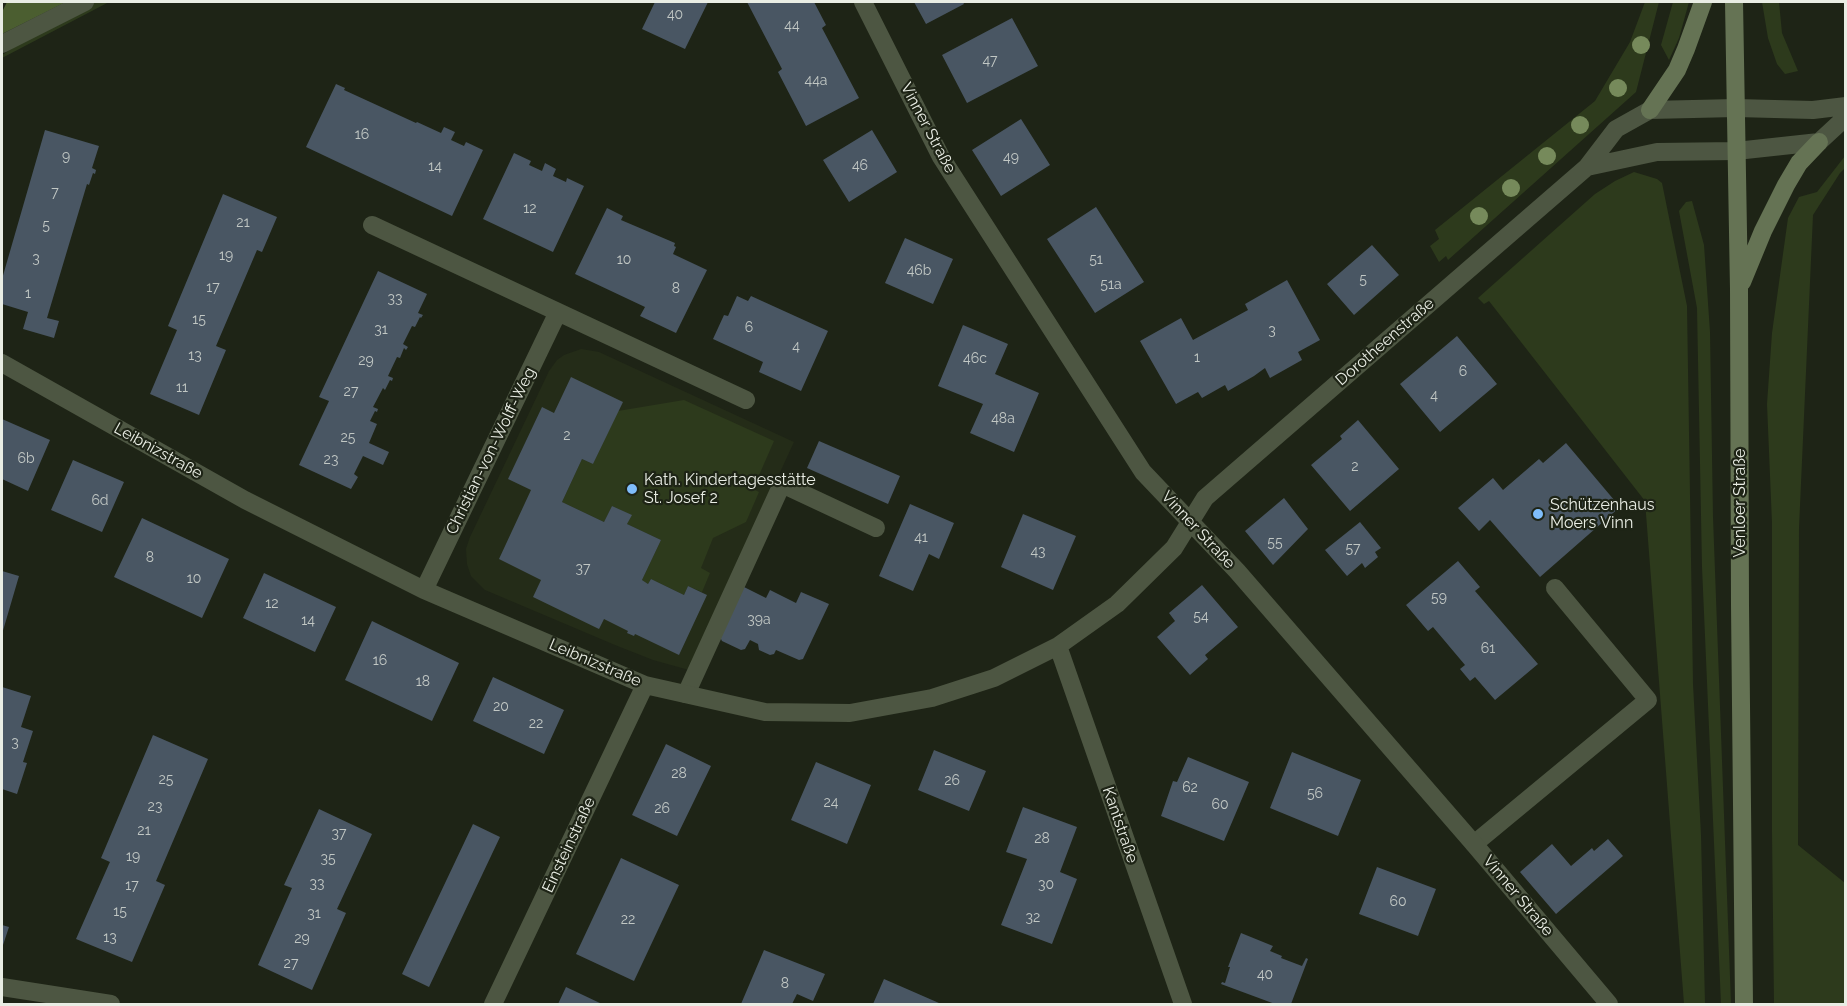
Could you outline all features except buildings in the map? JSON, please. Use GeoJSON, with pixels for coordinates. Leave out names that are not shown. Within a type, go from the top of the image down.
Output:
{"type":"FeatureCollection","features":[{"type":"Feature","properties":{"kind":"main road"},"geometry":{"type":"LineString","coordinates":[[1650,110],[1677,70],[1703,2]]}},
{"type":"Feature","properties":{"kind":"main road","name":"Venloer Straße"},"geometry":{"type":"LineString","coordinates":[[1734,2],[1739,289],[1744,1005]]}},
{"type":"Feature","properties":{"kind":"main road"},"geometry":{"type":"LineString","coordinates":[[1739,289],[1763,231],[1786,185],[1799,163],[1819,142]]}},
{"type":"Feature","properties":{"kind":"street"},"geometry":{"type":"LineString","coordinates":[[2,44],[85,2]]}},
{"type":"Feature","properties":{"kind":"street","name":"Vinner Straße"},"geometry":{"type":"LineString","coordinates":[[863,2],[941,157],[1143,472],[1237,571],[1474,844],[1609,1005]]}},
{"type":"Feature","properties":{"kind":"street","name":"Dorotheenstraße"},"geometry":{"type":"LineString","coordinates":[[1191,522],[1206,498],[1587,167],[1616,129],[1650,110],[1736,108],[1813,110],[1845,106]]}},
{"type":"Feature","properties":{"kind":"street"},"geometry":{"type":"LineString","coordinates":[[1819,142],[1845,117]]}},
{"type":"Feature","properties":{"kind":"street","name":"Dorotheenstraße"},"geometry":{"type":"LineString","coordinates":[[1587,167],[1658,152],[1736,151],[1819,142]]}},
{"type":"Feature","properties":{"kind":"street"},"geometry":{"type":"LineString","coordinates":[[372,225],[746,399]]}},
{"type":"Feature","properties":{"kind":"street","name":"Christian-von-Wolff-Weg"},"geometry":{"type":"LineString","coordinates":[[424,590],[558,312]]}},
{"type":"Feature","properties":{"kind":"street","name":"Leibnizstraße"},"geometry":{"type":"LineString","coordinates":[[2,363],[245,500],[424,590],[645,685],[765,712],[850,713],[932,698],[994,678],[1058,646],[1117,604],[1174,548],[1191,522]]}},
{"type":"Feature","properties":{"kind":"street"},"geometry":{"type":"LineString","coordinates":[[686,694],[782,484],[876,528]]}},
{"type":"Feature","properties":{"kind":"street"},"geometry":{"type":"LineString","coordinates":[[1474,844],[1647,700],[1555,588]]}},
{"type":"Feature","properties":{"kind":"street","name":"Kantstraße"},"geometry":{"type":"LineString","coordinates":[[1058,646],[1183,1005]]}},
{"type":"Feature","properties":{"kind":"street","name":"Einsteinstraße"},"geometry":{"type":"LineString","coordinates":[[493,1005],[645,685]]}},
{"type":"Feature","properties":{"kind":"street"},"geometry":{"type":"LineString","coordinates":[[2,987],[111,1005]]}},
{"type":"Feature","properties":{"kind":"shaded area"},"geometry":{"type":"Polygon","coordinates":[[[95,2],[109,2],[2,58],[2,55],[19,44],[95,2]]]}},
{"type":"Feature","properties":{"kind":"shaded area"},"geometry":{"type":"Polygon","coordinates":[[[1645,2],[1659,2],[1636,92],[1448,260],[1446,256],[1439,262],[1430,246],[1439,239],[1435,230],[1595,101],[1630,42],[1645,2]]]}},
{"type":"Feature","properties":{"kind":"shaded area"},"geometry":{"type":"Polygon","coordinates":[[[1673,2],[1689,2],[1679,38],[1669,60],[1661,45],[1673,2]]]}},
{"type":"Feature","properties":{"kind":"shaded area"},"geometry":{"type":"Polygon","coordinates":[[[1762,2],[1779,2],[1782,33],[1798,71],[1785,74],[1777,64],[1768,38],[1762,2]]]}},
{"type":"Feature","properties":{"kind":"shaded area"},"geometry":{"type":"Polygon","coordinates":[[[1845,156],[1845,168],[1813,215],[1799,528],[1798,845],[1845,883],[1845,1004],[1774,1004],[1772,523],[1767,404],[1772,333],[1788,218],[1799,197],[1817,192],[1845,156]]]}},
{"type":"Feature","properties":{"kind":"shaded area"},"geometry":{"type":"Polygon","coordinates":[[[1634,172],[1657,179],[1662,183],[1687,306],[1693,684],[1701,835],[1705,1004],[1684,1004],[1645,501],[1489,301],[1484,304],[1478,298],[1595,194],[1634,172]]]}},
{"type":"Feature","properties":{"kind":"shaded area"},"geometry":{"type":"Polygon","coordinates":[[[1692,201],[1704,245],[1710,332],[1713,517],[1731,1004],[1721,1004],[1702,567],[1697,308],[1679,211],[1686,202],[1692,201]]]}},
{"type":"Feature","properties":{"kind":"shaded area","name":"Kath. Kindertagesstätte St. Josef 2"},"geometry":{"type":"Polygon","coordinates":[[[581,349],[599,352],[794,442],[689,670],[653,660],[485,590],[471,576],[466,549],[470,537],[549,371],[564,355],[581,349]]]}},
{"type":"Feature","properties":{"kind":"shaded area"},"geometry":{"type":"Polygon","coordinates":[[[684,400],[774,441],[753,489],[759,492],[746,522],[713,538],[701,568],[710,573],[702,592],[688,586],[684,595],[651,579],[648,584],[642,580],[661,540],[627,524],[631,515],[612,506],[604,522],[562,502],[582,459],[593,464],[618,411],[684,400]]]}},
{"type":"Feature","properties":{"kind":"green space"},"geometry":{"type":"Polygon","coordinates":[[[7,2],[66,2],[2,34],[2,12],[7,2]]]}},
{"type":"Feature","properties":{"kind":"place","name":"Kath. Kindertagesstätte St. Josef 2"},"geometry":{"type":"Point","coordinates":[632,489]}},
{"type":"Feature","properties":{"kind":"place","name":"Schützenhaus Moers Vinn"},"geometry":{"type":"Point","coordinates":[1538,514]}}]}
